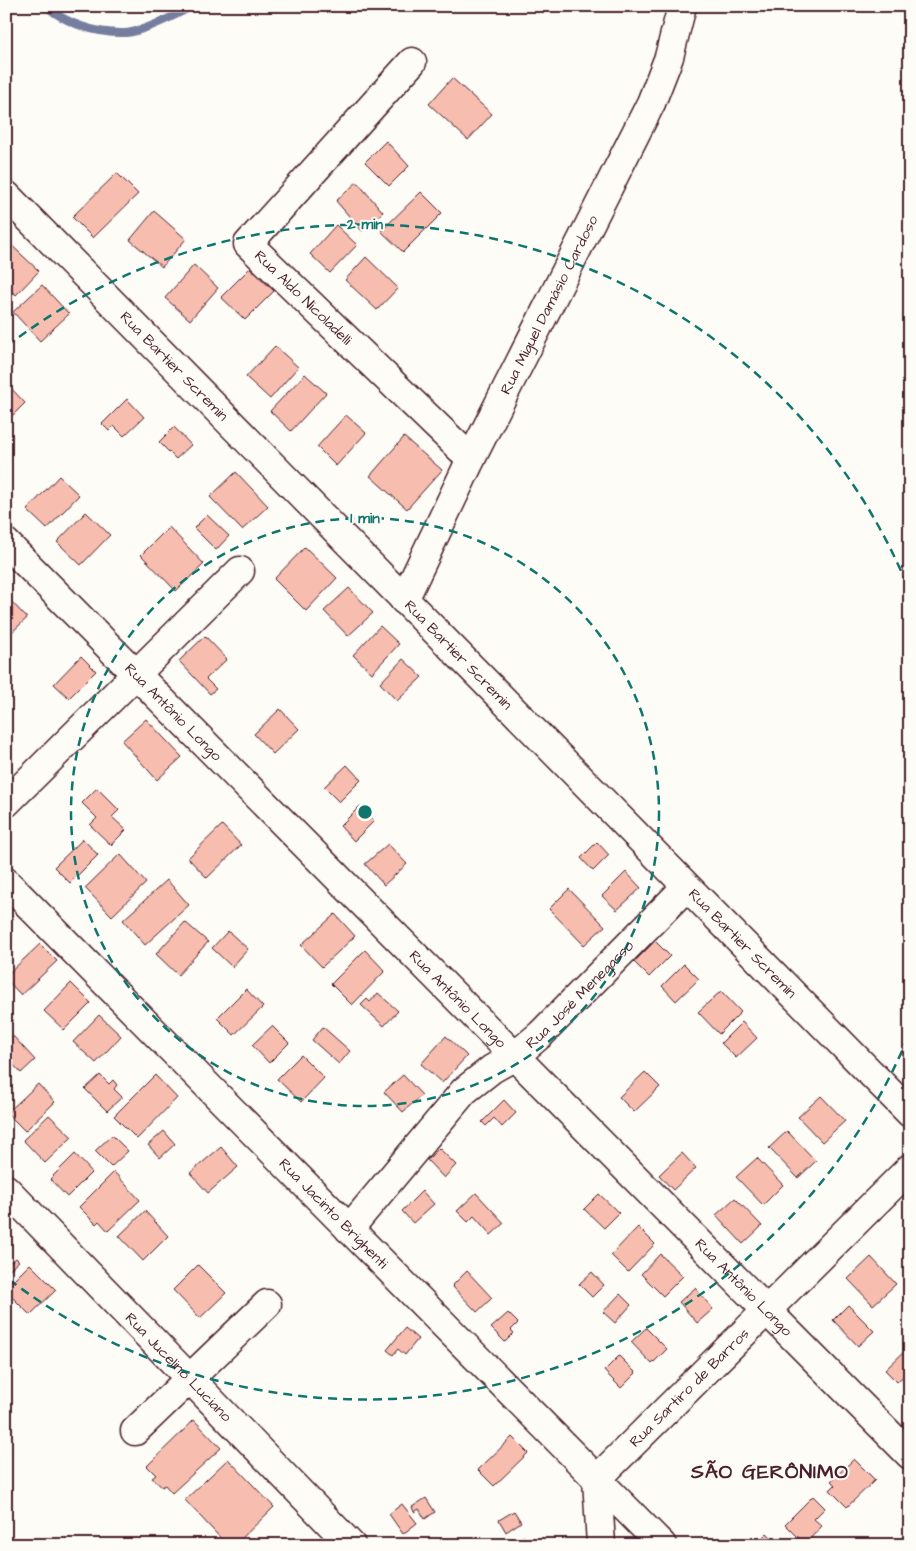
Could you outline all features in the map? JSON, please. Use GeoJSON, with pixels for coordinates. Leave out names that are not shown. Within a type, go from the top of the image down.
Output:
{"type":"FeatureCollection","features":[{"type":"Feature","properties":{"kind":"street","name":"Rua Miguel Damásio Cardoso"},"geometry":{"type":"LineString","coordinates":[[404,600],[471,458],[651,103],[669,57],[682,6]]}},
{"type":"Feature","properties":{"kind":"street","name":"Rua Aldo Nicoladelli"},"geometry":{"type":"LineString","coordinates":[[412,62],[248,244],[471,458]]}},
{"type":"Feature","properties":{"kind":"street","name":"Rua Bartier Scremin"},"geometry":{"type":"LineString","coordinates":[[6,195],[910,1114]]}},
{"type":"Feature","properties":{"kind":"street","name":"Rua Antônio Longo"},"geometry":{"type":"LineString","coordinates":[[6,543],[910,1455]]}},
{"type":"Feature","properties":{"kind":"street"},"geometry":{"type":"LineString","coordinates":[[6,803],[240,572]]}},
{"type":"Feature","properties":{"kind":"street","name":"Rua Jacinto Brighenti"},"geometry":{"type":"LineString","coordinates":[[6,882],[662,1545]]}},
{"type":"Feature","properties":{"kind":"street","name":"Rua José Menegasso"},"geometry":{"type":"LineString","coordinates":[[349,1229],[438,1119],[464,1091],[492,1069],[514,1056],[541,1034],[686,887]]}},
{"type":"Feature","properties":{"kind":"street","name":"Rua Sartiro de Barros"},"geometry":{"type":"LineString","coordinates":[[596,1479],[910,1168]]}},
{"type":"Feature","properties":{"kind":"street","name":"Rua Jucelino Luciano"},"geometry":{"type":"LineString","coordinates":[[6,1188],[351,1545]]}},
{"type":"Feature","properties":{"kind":"street"},"geometry":{"type":"LineString","coordinates":[[134,1430],[267,1304]]}},
{"type":"Feature","properties":{"kind":"street"},"geometry":{"type":"LineString","coordinates":[[596,1479],[601,1545]]}},
{"type":"Feature","properties":{"kind":"building"},"geometry":{"type":"Polygon","coordinates":[[[452,78],[492,114],[468,140],[429,104],[452,78]]]}},
{"type":"Feature","properties":{"kind":"building"},"geometry":{"type":"Polygon","coordinates":[[[386,141],[409,166],[389,186],[365,162],[386,141]]]}},
{"type":"Feature","properties":{"kind":"building"},"geometry":{"type":"Polygon","coordinates":[[[117,173],[138,194],[93,238],[72,217],[117,173]]]}},
{"type":"Feature","properties":{"kind":"building"},"geometry":{"type":"Polygon","coordinates":[[[357,182],[383,212],[362,231],[336,201],[357,182]]]}},
{"type":"Feature","properties":{"kind":"building"},"geometry":{"type":"Polygon","coordinates":[[[421,192],[442,213],[403,252],[381,231],[421,192]]]}},
{"type":"Feature","properties":{"kind":"building"},"geometry":{"type":"Polygon","coordinates":[[[154,211],[186,239],[162,267],[130,240],[154,211]]]}},
{"type":"Feature","properties":{"kind":"building"},"geometry":{"type":"Polygon","coordinates":[[[336,225],[357,245],[330,273],[310,254],[336,225]]]}},
{"type":"Feature","properties":{"kind":"building"},"geometry":{"type":"Polygon","coordinates":[[[7,241],[39,271],[16,295],[6,286],[7,241]]]}},
{"type":"Feature","properties":{"kind":"building"},"geometry":{"type":"Polygon","coordinates":[[[366,257],[398,288],[377,310],[345,280],[366,257]]]}},
{"type":"Feature","properties":{"kind":"building"},"geometry":{"type":"Polygon","coordinates":[[[194,265],[218,288],[190,320],[165,298],[194,265]]]}},
{"type":"Feature","properties":{"kind":"building"},"geometry":{"type":"Polygon","coordinates":[[[250,268],[274,291],[245,320],[221,297],[250,268]]]}},
{"type":"Feature","properties":{"kind":"building"},"geometry":{"type":"Polygon","coordinates":[[[42,285],[69,314],[40,341],[13,312],[42,285]]]}},
{"type":"Feature","properties":{"kind":"building"},"geometry":{"type":"Polygon","coordinates":[[[275,346],[298,367],[270,399],[246,377],[275,346]]]}},
{"type":"Feature","properties":{"kind":"building"},"geometry":{"type":"Polygon","coordinates":[[[305,374],[326,393],[291,431],[270,411],[305,374]]]}},
{"type":"Feature","properties":{"kind":"building"},"geometry":{"type":"Polygon","coordinates":[[[8,385],[25,403],[13,415],[6,408],[6,387],[8,385]]]}},
{"type":"Feature","properties":{"kind":"building"},"geometry":{"type":"Polygon","coordinates":[[[127,399],[144,417],[124,436],[114,426],[109,431],[102,424],[127,399]]]}},
{"type":"Feature","properties":{"kind":"building"},"geometry":{"type":"Polygon","coordinates":[[[346,415],[366,433],[336,466],[317,447],[346,415]]]}},
{"type":"Feature","properties":{"kind":"building"},"geometry":{"type":"Polygon","coordinates":[[[174,427],[191,445],[176,459],[159,442],[174,427]]]}},
{"type":"Feature","properties":{"kind":"building"},"geometry":{"type":"Polygon","coordinates":[[[404,437],[442,470],[407,509],[370,476],[404,437]]]}},
{"type":"Feature","properties":{"kind":"building"},"geometry":{"type":"Polygon","coordinates":[[[236,472],[268,506],[242,530],[210,497],[236,472]]]}},
{"type":"Feature","properties":{"kind":"building"},"geometry":{"type":"Polygon","coordinates":[[[59,476],[79,495],[47,529],[27,510],[59,476]]]}},
{"type":"Feature","properties":{"kind":"building"},"geometry":{"type":"Polygon","coordinates":[[[86,512],[110,535],[81,565],[57,542],[86,512]]]}},
{"type":"Feature","properties":{"kind":"building"},"geometry":{"type":"Polygon","coordinates":[[[207,515],[229,536],[216,550],[194,528],[207,515]]]}},
{"type":"Feature","properties":{"kind":"building"},"geometry":{"type":"Polygon","coordinates":[[[169,527],[204,564],[176,591],[141,555],[169,527]]]}},
{"type":"Feature","properties":{"kind":"building"},"geometry":{"type":"Polygon","coordinates":[[[305,547],[337,578],[306,611],[274,579],[305,547]]]}},
{"type":"Feature","properties":{"kind":"building"},"geometry":{"type":"Polygon","coordinates":[[[349,588],[373,613],[348,636],[324,611],[349,588]]]}},
{"type":"Feature","properties":{"kind":"building"},"geometry":{"type":"Polygon","coordinates":[[[7,597],[27,618],[8,636],[6,634],[7,597]]]}},
{"type":"Feature","properties":{"kind":"building"},"geometry":{"type":"Polygon","coordinates":[[[380,626],[399,644],[372,673],[353,655],[380,626]]]}},
{"type":"Feature","properties":{"kind":"building"},"geometry":{"type":"Polygon","coordinates":[[[205,636],[227,659],[206,679],[216,689],[210,694],[179,661],[205,636]]]}},
{"type":"Feature","properties":{"kind":"building"},"geometry":{"type":"Polygon","coordinates":[[[81,656],[96,671],[69,698],[54,684],[81,656]]]}},
{"type":"Feature","properties":{"kind":"building"},"geometry":{"type":"Polygon","coordinates":[[[403,659],[422,677],[397,701],[380,683],[403,659]]]}},
{"type":"Feature","properties":{"kind":"building"},"geometry":{"type":"Polygon","coordinates":[[[280,709],[299,729],[273,754],[254,734],[280,709]]]}},
{"type":"Feature","properties":{"kind":"building"},"geometry":{"type":"Polygon","coordinates":[[[146,719],[182,757],[157,780],[122,741],[146,719]]]}},
{"type":"Feature","properties":{"kind":"building"},"geometry":{"type":"Polygon","coordinates":[[[347,765],[361,780],[339,802],[324,787],[347,765]]]}},
{"type":"Feature","properties":{"kind":"building"},"geometry":{"type":"Polygon","coordinates":[[[97,788],[119,810],[112,817],[126,830],[111,845],[90,825],[97,818],[82,803],[97,788]]]}},
{"type":"Feature","properties":{"kind":"building"},"geometry":{"type":"Polygon","coordinates":[[[360,806],[374,821],[354,841],[340,826],[360,806]]]}},
{"type":"Feature","properties":{"kind":"building"},"geometry":{"type":"Polygon","coordinates":[[[222,825],[241,845],[207,878],[188,858],[222,825]]]}},
{"type":"Feature","properties":{"kind":"building"},"geometry":{"type":"Polygon","coordinates":[[[83,839],[98,855],[70,883],[54,867],[83,839]]]}},
{"type":"Feature","properties":{"kind":"building"},"geometry":{"type":"Polygon","coordinates":[[[597,842],[609,855],[593,871],[581,858],[597,842]]]}},
{"type":"Feature","properties":{"kind":"building"},"geometry":{"type":"Polygon","coordinates":[[[388,844],[407,864],[384,885],[365,864],[388,844]]]}},
{"type":"Feature","properties":{"kind":"building"},"geometry":{"type":"Polygon","coordinates":[[[120,854],[146,883],[112,916],[85,888],[120,854]]]}},
{"type":"Feature","properties":{"kind":"building"},"geometry":{"type":"Polygon","coordinates":[[[626,872],[641,888],[617,910],[602,896],[626,872]]]}},
{"type":"Feature","properties":{"kind":"building"},"geometry":{"type":"Polygon","coordinates":[[[167,880],[189,905],[145,945],[123,920],[167,880]]]}},
{"type":"Feature","properties":{"kind":"building"},"geometry":{"type":"Polygon","coordinates":[[[569,889],[605,926],[584,945],[549,909],[569,889]]]}},
{"type":"Feature","properties":{"kind":"building"},"geometry":{"type":"Polygon","coordinates":[[[335,914],[355,936],[322,967],[301,945],[335,914]]]}},
{"type":"Feature","properties":{"kind":"building"},"geometry":{"type":"Polygon","coordinates":[[[185,922],[208,942],[178,975],[156,954],[185,922]]]}},
{"type":"Feature","properties":{"kind":"building"},"geometry":{"type":"Polygon","coordinates":[[[228,931],[248,949],[232,967],[212,948],[228,931]]]}},
{"type":"Feature","properties":{"kind":"building"},"geometry":{"type":"Polygon","coordinates":[[[655,941],[670,956],[649,977],[634,962],[655,941]]]}},
{"type":"Feature","properties":{"kind":"building"},"geometry":{"type":"Polygon","coordinates":[[[40,944],[57,961],[21,995],[6,979],[6,976],[40,944]]]}},
{"type":"Feature","properties":{"kind":"building"},"geometry":{"type":"Polygon","coordinates":[[[365,950],[385,971],[352,1005],[331,984],[365,950]]]}},
{"type":"Feature","properties":{"kind":"building"},"geometry":{"type":"Polygon","coordinates":[[[684,964],[699,979],[676,1001],[662,986],[684,964]]]}},
{"type":"Feature","properties":{"kind":"building"},"geometry":{"type":"Polygon","coordinates":[[[71,983],[91,1003],[64,1030],[44,1011],[71,983]]]}},
{"type":"Feature","properties":{"kind":"building"},"geometry":{"type":"Polygon","coordinates":[[[246,989],[263,1007],[234,1035],[217,1018],[246,989]]]}},
{"type":"Feature","properties":{"kind":"building"},"geometry":{"type":"Polygon","coordinates":[[[721,991],[741,1012],[719,1034],[698,1012],[721,991]]]}},
{"type":"Feature","properties":{"kind":"building"},"geometry":{"type":"Polygon","coordinates":[[[378,993],[398,1011],[384,1026],[361,1005],[367,999],[370,1002],[378,993]]]}},
{"type":"Feature","properties":{"kind":"building"},"geometry":{"type":"Polygon","coordinates":[[[99,1015],[121,1036],[96,1063],[73,1042],[99,1015]]]}},
{"type":"Feature","properties":{"kind":"building"},"geometry":{"type":"Polygon","coordinates":[[[742,1022],[757,1038],[736,1058],[721,1043],[742,1022]]]}},
{"type":"Feature","properties":{"kind":"building"},"geometry":{"type":"Polygon","coordinates":[[[272,1026],[289,1043],[269,1063],[252,1045],[272,1026]]]}},
{"type":"Feature","properties":{"kind":"building"},"geometry":{"type":"Polygon","coordinates":[[[323,1027],[350,1051],[339,1064],[312,1040],[323,1027]]]}},
{"type":"Feature","properties":{"kind":"building"},"geometry":{"type":"Polygon","coordinates":[[[13,1036],[35,1060],[21,1073],[6,1057],[6,1043],[13,1036]]]}},
{"type":"Feature","properties":{"kind":"building"},"geometry":{"type":"Polygon","coordinates":[[[446,1036],[467,1056],[442,1083],[421,1064],[446,1036]]]}},
{"type":"Feature","properties":{"kind":"building"},"geometry":{"type":"Polygon","coordinates":[[[301,1055],[324,1078],[301,1102],[277,1079],[301,1055]]]}},
{"type":"Feature","properties":{"kind":"building"},"geometry":{"type":"Polygon","coordinates":[[[645,1072],[660,1087],[634,1112],[619,1097],[645,1072]]]}},
{"type":"Feature","properties":{"kind":"building"},"geometry":{"type":"Polygon","coordinates":[[[100,1075],[109,1084],[113,1080],[117,1085],[114,1089],[122,1097],[107,1111],[85,1089],[100,1075]]]}},
{"type":"Feature","properties":{"kind":"building"},"geometry":{"type":"Polygon","coordinates":[[[155,1075],[177,1098],[137,1139],[114,1116],[155,1075]]]}},
{"type":"Feature","properties":{"kind":"building"},"geometry":{"type":"Polygon","coordinates":[[[403,1075],[422,1095],[403,1112],[384,1092],[403,1075]]]}},
{"type":"Feature","properties":{"kind":"building"},"geometry":{"type":"Polygon","coordinates":[[[38,1084],[55,1102],[25,1131],[7,1113],[38,1084]]]}},
{"type":"Feature","properties":{"kind":"building"},"geometry":{"type":"Polygon","coordinates":[[[821,1096],[845,1121],[822,1142],[798,1117],[821,1096]]]}},
{"type":"Feature","properties":{"kind":"building"},"geometry":{"type":"Polygon","coordinates":[[[504,1100],[516,1113],[502,1127],[494,1118],[486,1126],[482,1122],[504,1100]]]}},
{"type":"Feature","properties":{"kind":"building"},"geometry":{"type":"Polygon","coordinates":[[[49,1115],[72,1137],[45,1163],[23,1140],[49,1115]]]}},
{"type":"Feature","properties":{"kind":"building"},"geometry":{"type":"Polygon","coordinates":[[[164,1131],[175,1144],[160,1158],[148,1145],[164,1131]]]}},
{"type":"Feature","properties":{"kind":"building"},"geometry":{"type":"Polygon","coordinates":[[[787,1131],[816,1161],[798,1178],[769,1148],[787,1131]]]}},
{"type":"Feature","properties":{"kind":"building"},"geometry":{"type":"Polygon","coordinates":[[[112,1135],[128,1151],[111,1167],[95,1151],[112,1135]]]}},
{"type":"Feature","properties":{"kind":"building"},"geometry":{"type":"Polygon","coordinates":[[[221,1147],[238,1167],[208,1193],[190,1173],[221,1147]]]}},
{"type":"Feature","properties":{"kind":"building"},"geometry":{"type":"Polygon","coordinates":[[[439,1148],[456,1165],[444,1178],[427,1160],[439,1148]]]}},
{"type":"Feature","properties":{"kind":"building"},"geometry":{"type":"Polygon","coordinates":[[[682,1153],[696,1168],[673,1190],[659,1175],[682,1153]]]}},
{"type":"Feature","properties":{"kind":"building"},"geometry":{"type":"Polygon","coordinates":[[[75,1154],[92,1172],[67,1197],[50,1179],[75,1154]]]}},
{"type":"Feature","properties":{"kind":"building"},"geometry":{"type":"Polygon","coordinates":[[[757,1158],[783,1185],[763,1205],[736,1177],[757,1158]]]}},
{"type":"Feature","properties":{"kind":"building"},"geometry":{"type":"Polygon","coordinates":[[[114,1172],[140,1200],[108,1231],[99,1221],[96,1224],[79,1207],[114,1172]]]}},
{"type":"Feature","properties":{"kind":"building"},"geometry":{"type":"Polygon","coordinates":[[[422,1191],[434,1204],[413,1223],[402,1211],[422,1191]]]}},
{"type":"Feature","properties":{"kind":"building"},"geometry":{"type":"Polygon","coordinates":[[[476,1193],[504,1223],[491,1235],[474,1216],[468,1222],[457,1211],[476,1193]]]}},
{"type":"Feature","properties":{"kind":"building"},"geometry":{"type":"Polygon","coordinates":[[[599,1194],[619,1213],[604,1228],[584,1209],[599,1194]]]}},
{"type":"Feature","properties":{"kind":"building"},"geometry":{"type":"Polygon","coordinates":[[[735,1198],[762,1226],[743,1244],[716,1215],[735,1198]]]}},
{"type":"Feature","properties":{"kind":"building"},"geometry":{"type":"Polygon","coordinates":[[[145,1211],[168,1236],[143,1261],[119,1236],[145,1211]]]}},
{"type":"Feature","properties":{"kind":"building"},"geometry":{"type":"Polygon","coordinates":[[[638,1227],[655,1244],[628,1272],[611,1255],[638,1227]]]}},
{"type":"Feature","properties":{"kind":"building"},"geometry":{"type":"Polygon","coordinates":[[[660,1254],[683,1276],[663,1296],[641,1274],[660,1254]]]}},
{"type":"Feature","properties":{"kind":"building"},"geometry":{"type":"Polygon","coordinates":[[[871,1257],[896,1284],[873,1305],[848,1279],[871,1257]]]}},
{"type":"Feature","properties":{"kind":"building"},"geometry":{"type":"Polygon","coordinates":[[[6,1258],[11,1262],[16,1258],[19,1261],[6,1273],[6,1258]]]}},
{"type":"Feature","properties":{"kind":"building"},"geometry":{"type":"Polygon","coordinates":[[[30,1264],[56,1290],[30,1315],[6,1291],[6,1288],[30,1264]]]}},
{"type":"Feature","properties":{"kind":"building"},"geometry":{"type":"Polygon","coordinates":[[[198,1265],[226,1293],[200,1318],[173,1290],[198,1265]]]}},
{"type":"Feature","properties":{"kind":"building"},"geometry":{"type":"Polygon","coordinates":[[[467,1271],[492,1298],[477,1312],[452,1286],[467,1271]]]}},
{"type":"Feature","properties":{"kind":"building"},"geometry":{"type":"Polygon","coordinates":[[[592,1272],[604,1285],[592,1297],[579,1284],[592,1272]]]}},
{"type":"Feature","properties":{"kind":"building"},"geometry":{"type":"Polygon","coordinates":[[[695,1288],[713,1309],[697,1323],[679,1302],[695,1288]]]}},
{"type":"Feature","properties":{"kind":"building"},"geometry":{"type":"Polygon","coordinates":[[[620,1294],[631,1305],[615,1323],[603,1312],[620,1294]]]}},
{"type":"Feature","properties":{"kind":"building"},"geometry":{"type":"Polygon","coordinates":[[[848,1305],[874,1331],[858,1346],[833,1320],[848,1305]]]}},
{"type":"Feature","properties":{"kind":"building"},"geometry":{"type":"Polygon","coordinates":[[[508,1313],[518,1323],[511,1330],[514,1333],[505,1342],[491,1328],[508,1313]]]}},
{"type":"Feature","properties":{"kind":"building"},"geometry":{"type":"Polygon","coordinates":[[[405,1328],[418,1339],[405,1355],[398,1349],[393,1355],[387,1350],[405,1328]]]}},
{"type":"Feature","properties":{"kind":"building"},"geometry":{"type":"Polygon","coordinates":[[[646,1328],[667,1349],[652,1364],[631,1342],[646,1328]]]}},
{"type":"Feature","properties":{"kind":"building"},"geometry":{"type":"Polygon","coordinates":[[[908,1348],[910,1370],[897,1382],[885,1370],[908,1348]]]}},
{"type":"Feature","properties":{"kind":"building"},"geometry":{"type":"Polygon","coordinates":[[[619,1356],[636,1373],[621,1388],[604,1371],[619,1356]]]}},
{"type":"Feature","properties":{"kind":"building"},"geometry":{"type":"Polygon","coordinates":[[[194,1420],[221,1448],[172,1493],[165,1485],[162,1487],[152,1478],[156,1475],[147,1466],[194,1420]]]}},
{"type":"Feature","properties":{"kind":"building"},"geometry":{"type":"Polygon","coordinates":[[[512,1437],[528,1453],[494,1486],[478,1470],[512,1437]]]}},
{"type":"Feature","properties":{"kind":"building"},"geometry":{"type":"Polygon","coordinates":[[[228,1459],[274,1507],[235,1545],[227,1545],[185,1500],[228,1459]]]}},
{"type":"Feature","properties":{"kind":"building"},"geometry":{"type":"Polygon","coordinates":[[[854,1459],[875,1480],[847,1507],[830,1490],[835,1485],[831,1481],[854,1459]]]}},
{"type":"Feature","properties":{"kind":"building"},"geometry":{"type":"Polygon","coordinates":[[[813,1496],[825,1508],[814,1519],[822,1526],[805,1544],[785,1524],[813,1496]]]}},
{"type":"Feature","properties":{"kind":"building"},"geometry":{"type":"Polygon","coordinates":[[[426,1498],[435,1512],[425,1519],[419,1509],[414,1512],[412,1507],[426,1498]]]}},
{"type":"Feature","properties":{"kind":"building"},"geometry":{"type":"Polygon","coordinates":[[[402,1504],[417,1523],[403,1534],[389,1514],[402,1504]]]}},
{"type":"Feature","properties":{"kind":"building"},"geometry":{"type":"Polygon","coordinates":[[[514,1511],[521,1522],[506,1532],[499,1520],[514,1511]]]}},
{"type":"Feature","properties":{"kind":"building"},"geometry":{"type":"Polygon","coordinates":[[[767,1533],[779,1545],[755,1545],[767,1533]]]}},
{"type":"Feature","properties":{"kind":"building"},"geometry":{"type":"Polygon","coordinates":[[[524,1536],[529,1545],[507,1545],[524,1536]]]}},
{"type":"Feature","properties":{"kind":"waterway"},"geometry":{"type":"LineString","coordinates":[[46,6],[63,18],[83,27],[115,33],[132,32],[150,26],[192,6]]}},
{"type":"Feature","properties":{"kind":"district","name":"SÃO GERÔNIMO"},"geometry":{"type":"Point","coordinates":[770,1471]}}]}
